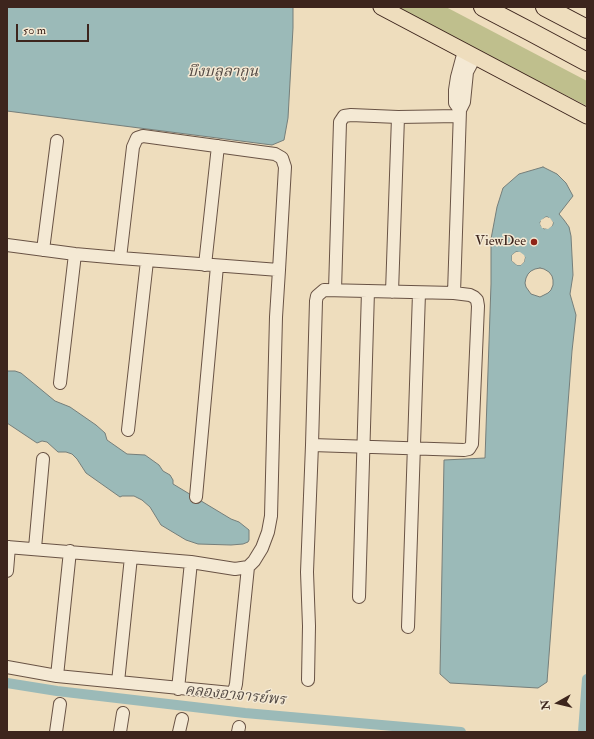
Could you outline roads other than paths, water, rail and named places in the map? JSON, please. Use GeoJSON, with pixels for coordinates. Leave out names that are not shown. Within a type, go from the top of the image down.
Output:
{"type":"FeatureCollection","features":[{"type":"Feature","properties":{"kind":"highway"},"geometry":{"type":"LineString","coordinates":[[483,7],[587,62]]}},
{"type":"Feature","properties":{"kind":"highway"},"geometry":{"type":"LineString","coordinates":[[545,7],[587,28]]}},
{"type":"Feature","properties":{"kind":"main road"},"geometry":{"type":"LineString","coordinates":[[381,7],[587,116]]}},
{"type":"Feature","properties":{"kind":"street"},"geometry":{"type":"LineString","coordinates":[[454,294],[460,113],[464,102],[469,54]]}},
{"type":"Feature","properties":{"kind":"street"},"geometry":{"type":"LineString","coordinates":[[335,290],[340,122],[344,116],[398,117],[460,113]]}},
{"type":"Feature","properties":{"kind":"street"},"geometry":{"type":"LineString","coordinates":[[392,292],[398,117]]}},
{"type":"Feature","properties":{"kind":"street"},"geometry":{"type":"LineString","coordinates":[[7,571],[8,547],[35,548],[191,562],[235,569],[248,567],[254,561],[262,548],[268,532],[271,516],[276,317],[285,167],[282,158],[275,154],[154,137],[143,136],[137,138],[133,147],[120,258]]}},
{"type":"Feature","properties":{"kind":"street"},"geometry":{"type":"LineString","coordinates":[[43,250],[57,141]]}},
{"type":"Feature","properties":{"kind":"street"},"geometry":{"type":"LineString","coordinates":[[196,497],[218,146]]}},
{"type":"Feature","properties":{"kind":"street"},"geometry":{"type":"LineString","coordinates":[[7,245],[75,254],[147,261],[279,270]]}},
{"type":"Feature","properties":{"kind":"street"},"geometry":{"type":"LineString","coordinates":[[60,384],[75,254]]}},
{"type":"Feature","properties":{"kind":"street"},"geometry":{"type":"LineString","coordinates":[[128,430],[147,261]]}},
{"type":"Feature","properties":{"kind":"street"},"geometry":{"type":"LineString","coordinates":[[308,680],[309,626],[307,572],[317,296],[324,290],[335,290],[470,295],[477,300],[478,306],[472,444],[469,449],[414,449],[312,445]]}},
{"type":"Feature","properties":{"kind":"street"},"geometry":{"type":"LineString","coordinates":[[359,597],[368,291]]}},
{"type":"Feature","properties":{"kind":"street"},"geometry":{"type":"LineString","coordinates":[[408,627],[419,293]]}},
{"type":"Feature","properties":{"kind":"street"},"geometry":{"type":"LineString","coordinates":[[35,548],[43,459]]}},
{"type":"Feature","properties":{"kind":"street"},"geometry":{"type":"LineString","coordinates":[[56,676],[70,551]]}},
{"type":"Feature","properties":{"kind":"street"},"geometry":{"type":"LineString","coordinates":[[118,682],[131,557]]}},
{"type":"Feature","properties":{"kind":"street"},"geometry":{"type":"LineString","coordinates":[[178,689],[191,562]]}},
{"type":"Feature","properties":{"kind":"street"},"geometry":{"type":"LineString","coordinates":[[7,667],[56,676],[228,694],[234,692],[248,567]]}},
{"type":"Feature","properties":{"kind":"street"},"geometry":{"type":"LineString","coordinates":[[56,732],[60,704]]}},
{"type":"Feature","properties":{"kind":"street"},"geometry":{"type":"LineString","coordinates":[[120,732],[123,713]]}},
{"type":"Feature","properties":{"kind":"street"},"geometry":{"type":"LineString","coordinates":[[180,732],[182,719]]}},
{"type":"Feature","properties":{"kind":"water","name":"บึงบลูลากูน"},"geometry":{"type":"Polygon","coordinates":[[[7,7],[293,7],[288,118],[284,140],[272,145],[7,111],[7,7]]]}},
{"type":"Feature","properties":{"kind":"water"},"geometry":{"type":"Polygon","coordinates":[[[543,167],[557,174],[566,183],[573,196],[559,214],[569,227],[571,236],[573,275],[570,294],[576,315],[547,682],[538,688],[450,683],[440,674],[444,460],[485,458],[491,284],[491,239],[497,207],[503,188],[519,174],[543,167]],[[548,217],[540,222],[544,229],[552,226],[553,224],[548,217]],[[518,252],[512,255],[512,261],[517,265],[521,265],[524,262],[525,257],[518,252]],[[540,268],[535,269],[528,274],[525,283],[531,294],[540,297],[551,290],[553,280],[549,272],[540,268]]]}},
{"type":"Feature","properties":{"kind":"water"},"geometry":{"type":"Polygon","coordinates":[[[7,371],[21,373],[55,401],[70,407],[96,425],[105,433],[107,440],[127,454],[145,455],[159,465],[163,471],[170,475],[173,480],[173,484],[231,519],[239,522],[249,530],[248,542],[231,545],[198,544],[186,540],[161,525],[150,507],[142,500],[134,496],[120,497],[86,473],[72,454],[58,452],[47,442],[42,441],[37,443],[7,423],[7,371]]]}},
{"type":"Feature","properties":{"kind":"waterway"},"geometry":{"type":"LineString","coordinates":[[583,732],[587,679]]}},
{"type":"Feature","properties":{"kind":"waterway","name":"คลองอาจารย์พร"},"geometry":{"type":"LineString","coordinates":[[7,683],[57,691],[245,713],[461,732]]}},
{"type":"Feature","properties":{"kind":"place","name":"ViewDee"},"geometry":{"type":"Point","coordinates":[534,242]}}]}
